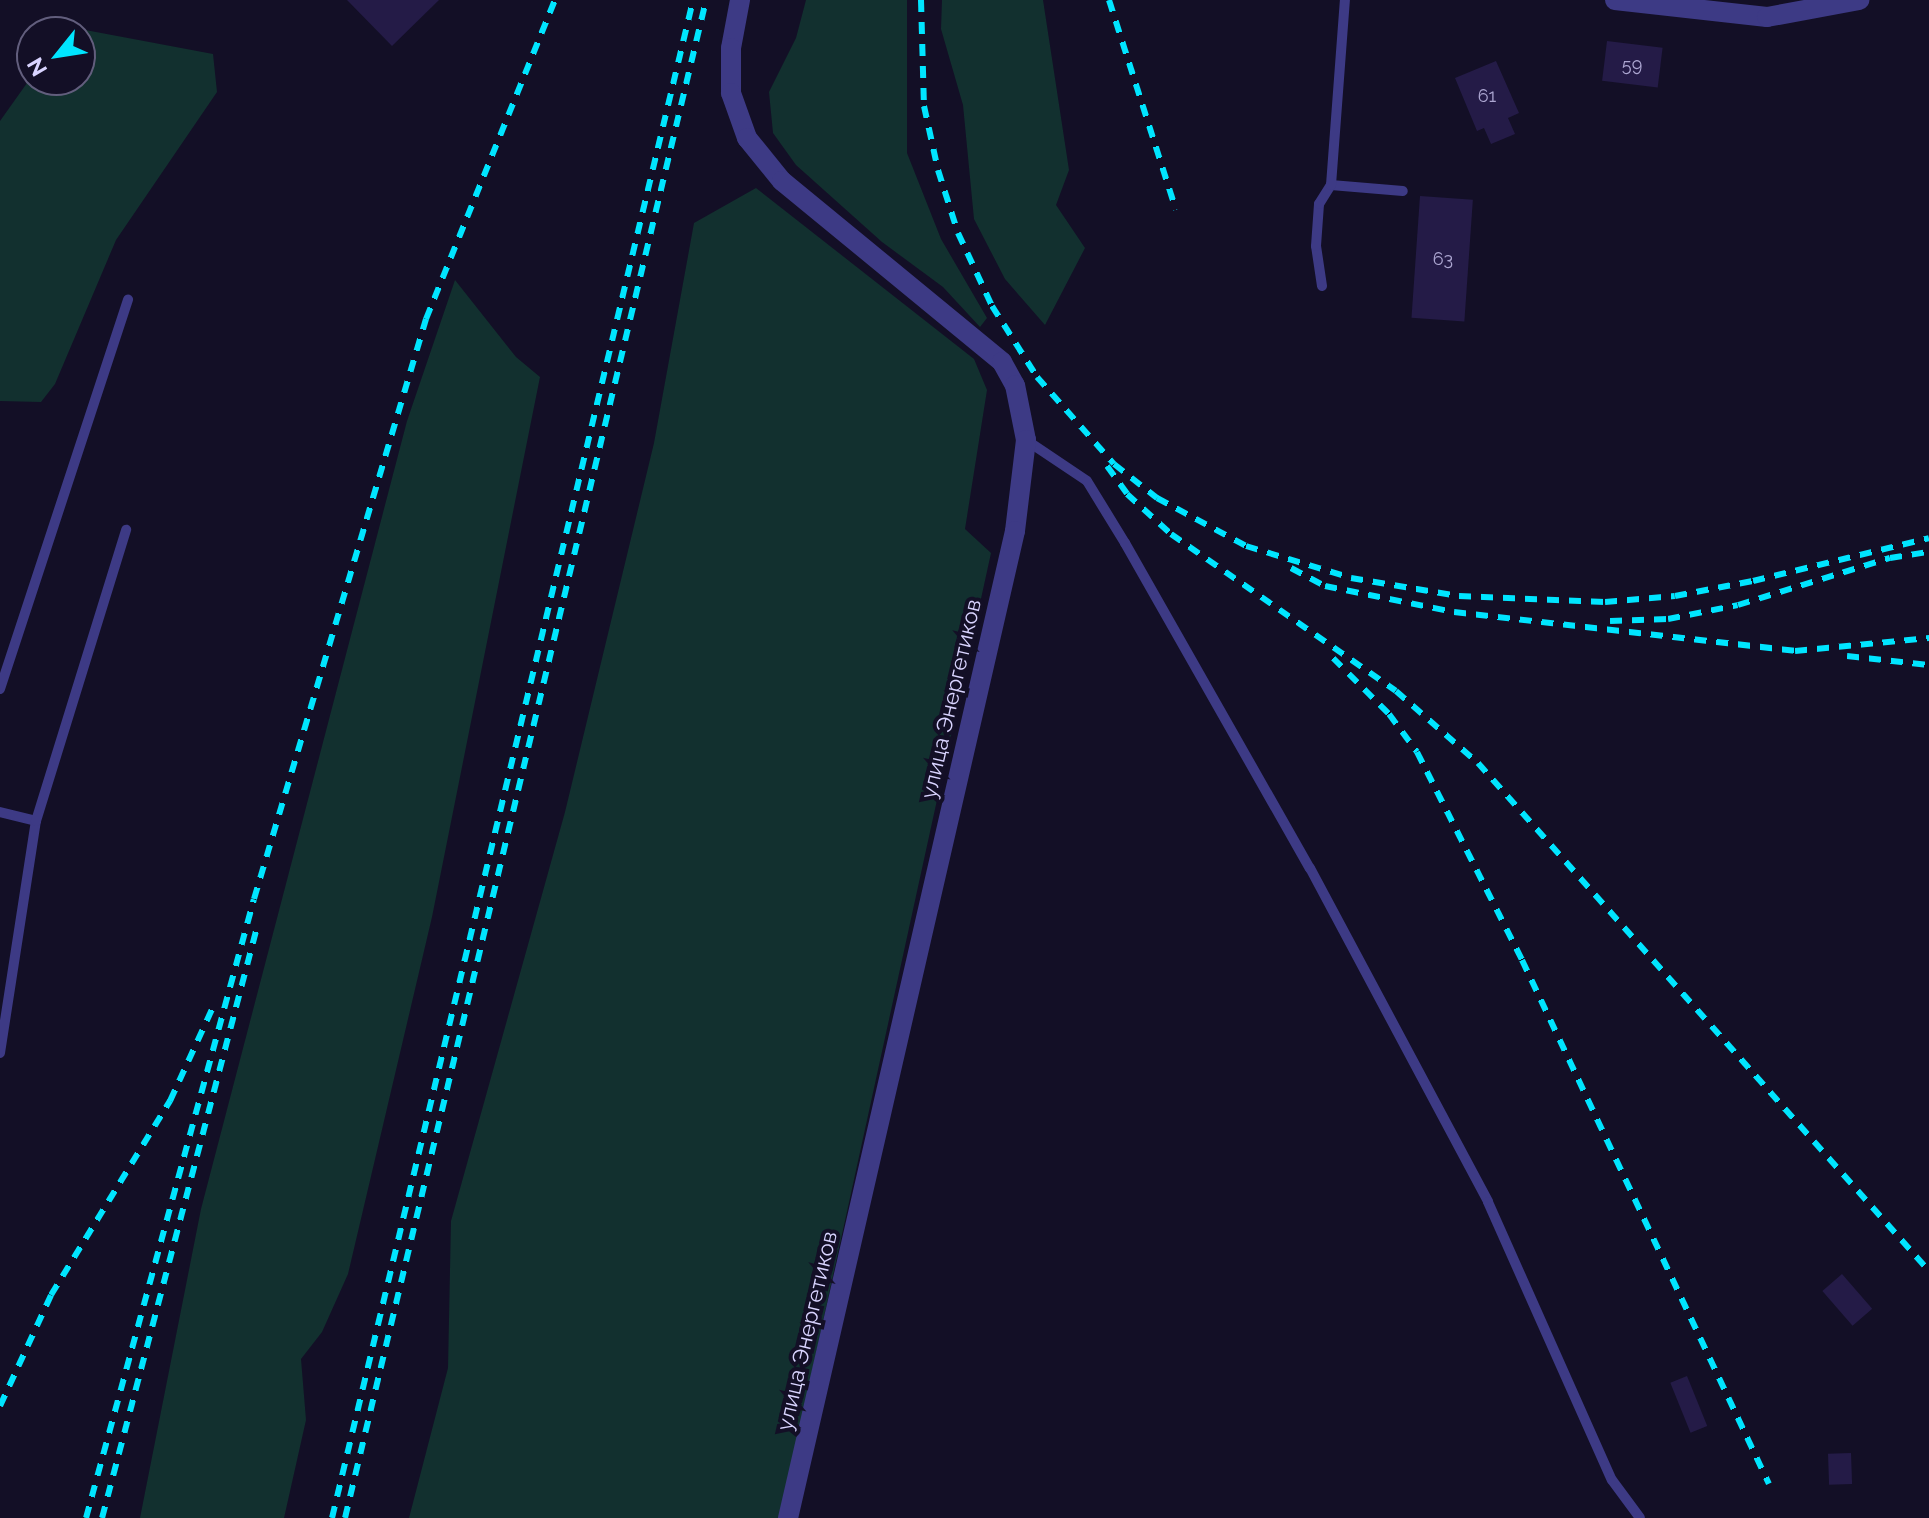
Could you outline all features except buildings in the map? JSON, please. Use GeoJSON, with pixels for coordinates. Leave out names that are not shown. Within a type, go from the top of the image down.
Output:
{"type":"FeatureCollection","features":[{"type":"Feature","properties":{"kind":"street","name":"улица Энергетиков"},"geometry":{"type":"LineString","coordinates":[[740,0],[731,48],[731,93],[747,138],[782,181],[1002,362],[1015,385],[1026,440],[1015,531],[788,1518]]}},
{"type":"Feature","properties":{"kind":"street"},"geometry":{"type":"LineString","coordinates":[[1615,0],[1767,17],[1859,0]]}},
{"type":"Feature","properties":{"kind":"lane"},"geometry":{"type":"LineString","coordinates":[[1322,286],[1316,246],[1319,204],[1331,185],[1345,0]]}},
{"type":"Feature","properties":{"kind":"lane"},"geometry":{"type":"LineString","coordinates":[[1331,185],[1403,191]]}},
{"type":"Feature","properties":{"kind":"lane"},"geometry":{"type":"LineString","coordinates":[[0,689],[128,299]]}},
{"type":"Feature","properties":{"kind":"lane"},"geometry":{"type":"LineString","coordinates":[[1026,440],[1087,481],[1310,868],[1488,1202],[1612,1480],[1640,1518]]}},
{"type":"Feature","properties":{"kind":"lane"},"geometry":{"type":"LineString","coordinates":[[0,1053],[36,821],[126,530]]}},
{"type":"Feature","properties":{"kind":"lane"},"geometry":{"type":"LineString","coordinates":[[0,812],[36,821]]}},
{"type":"Feature","properties":{"kind":"green space"},"geometry":{"type":"Polygon","coordinates":[[[806,0],[907,0],[907,153],[941,239],[987,318],[980,327],[943,287],[882,242],[796,165],[773,133],[769,92],[796,38],[806,0]]]}},
{"type":"Feature","properties":{"kind":"green space"},"geometry":{"type":"Polygon","coordinates":[[[942,0],[1043,0],[1069,170],[1056,205],[1085,248],[1045,325],[1005,279],[974,219],[963,105],[941,29],[942,0]]]}},
{"type":"Feature","properties":{"kind":"green space"},"geometry":{"type":"Polygon","coordinates":[[[96,32],[213,54],[217,92],[116,240],[55,384],[41,402],[0,401],[0,121],[18,96],[96,96],[96,32]]]}},
{"type":"Feature","properties":{"kind":"green space"},"geometry":{"type":"Polygon","coordinates":[[[756,188],[974,359],[987,390],[965,529],[991,553],[780,1518],[409,1518],[448,1368],[451,1221],[565,812],[654,443],[694,223],[756,188]]]}},
{"type":"Feature","properties":{"kind":"green space"},"geometry":{"type":"Polygon","coordinates":[[[455,280],[516,357],[540,377],[432,917],[348,1274],[322,1332],[301,1359],[306,1420],[284,1518],[140,1518],[201,1209],[407,421],[455,280]]]}},
{"type":"Feature","properties":{"kind":"railway"},"geometry":{"type":"LineString","coordinates":[[86,1518],[254,899],[426,319],[555,0]]}},
{"type":"Feature","properties":{"kind":"railway"},"geometry":{"type":"LineString","coordinates":[[332,1518],[693,0]]}},
{"type":"Feature","properties":{"kind":"railway"},"geometry":{"type":"LineString","coordinates":[[345,1518],[706,0]]}},
{"type":"Feature","properties":{"kind":"railway"},"geometry":{"type":"LineString","coordinates":[[921,0],[924,106],[938,170],[958,233],[992,306],[1037,377],[1114,464],[1157,498],[1246,546],[1351,578],[1459,596],[1605,602],[1675,596],[1753,581],[1929,538]]}},
{"type":"Feature","properties":{"kind":"railway"},"geometry":{"type":"LineString","coordinates":[[1109,0],[1176,210]]}},
{"type":"Feature","properties":{"kind":"railway"},"geometry":{"type":"LineString","coordinates":[[1107,466],[1127,494],[1171,534],[1396,691],[1478,763],[1929,1271]]}},
{"type":"Feature","properties":{"kind":"railway"},"geometry":{"type":"LineString","coordinates":[[1610,621],[1668,619],[1738,605],[1890,558],[1929,552]]}},
{"type":"Feature","properties":{"kind":"railway"},"geometry":{"type":"LineString","coordinates":[[1291,568],[1325,586],[1454,612],[1795,651],[1929,638]]}},
{"type":"Feature","properties":{"kind":"railway"},"geometry":{"type":"LineString","coordinates":[[1847,656],[1929,665]]}},
{"type":"Feature","properties":{"kind":"railway"},"geometry":{"type":"LineString","coordinates":[[1333,658],[1389,714],[1417,752],[1522,960],[1769,1484]]}},
{"type":"Feature","properties":{"kind":"railway"},"geometry":{"type":"LineString","coordinates":[[102,1518],[257,927]]}},
{"type":"Feature","properties":{"kind":"railway"},"geometry":{"type":"LineString","coordinates":[[0,1406],[51,1295],[170,1101],[213,1007]]}}]}
